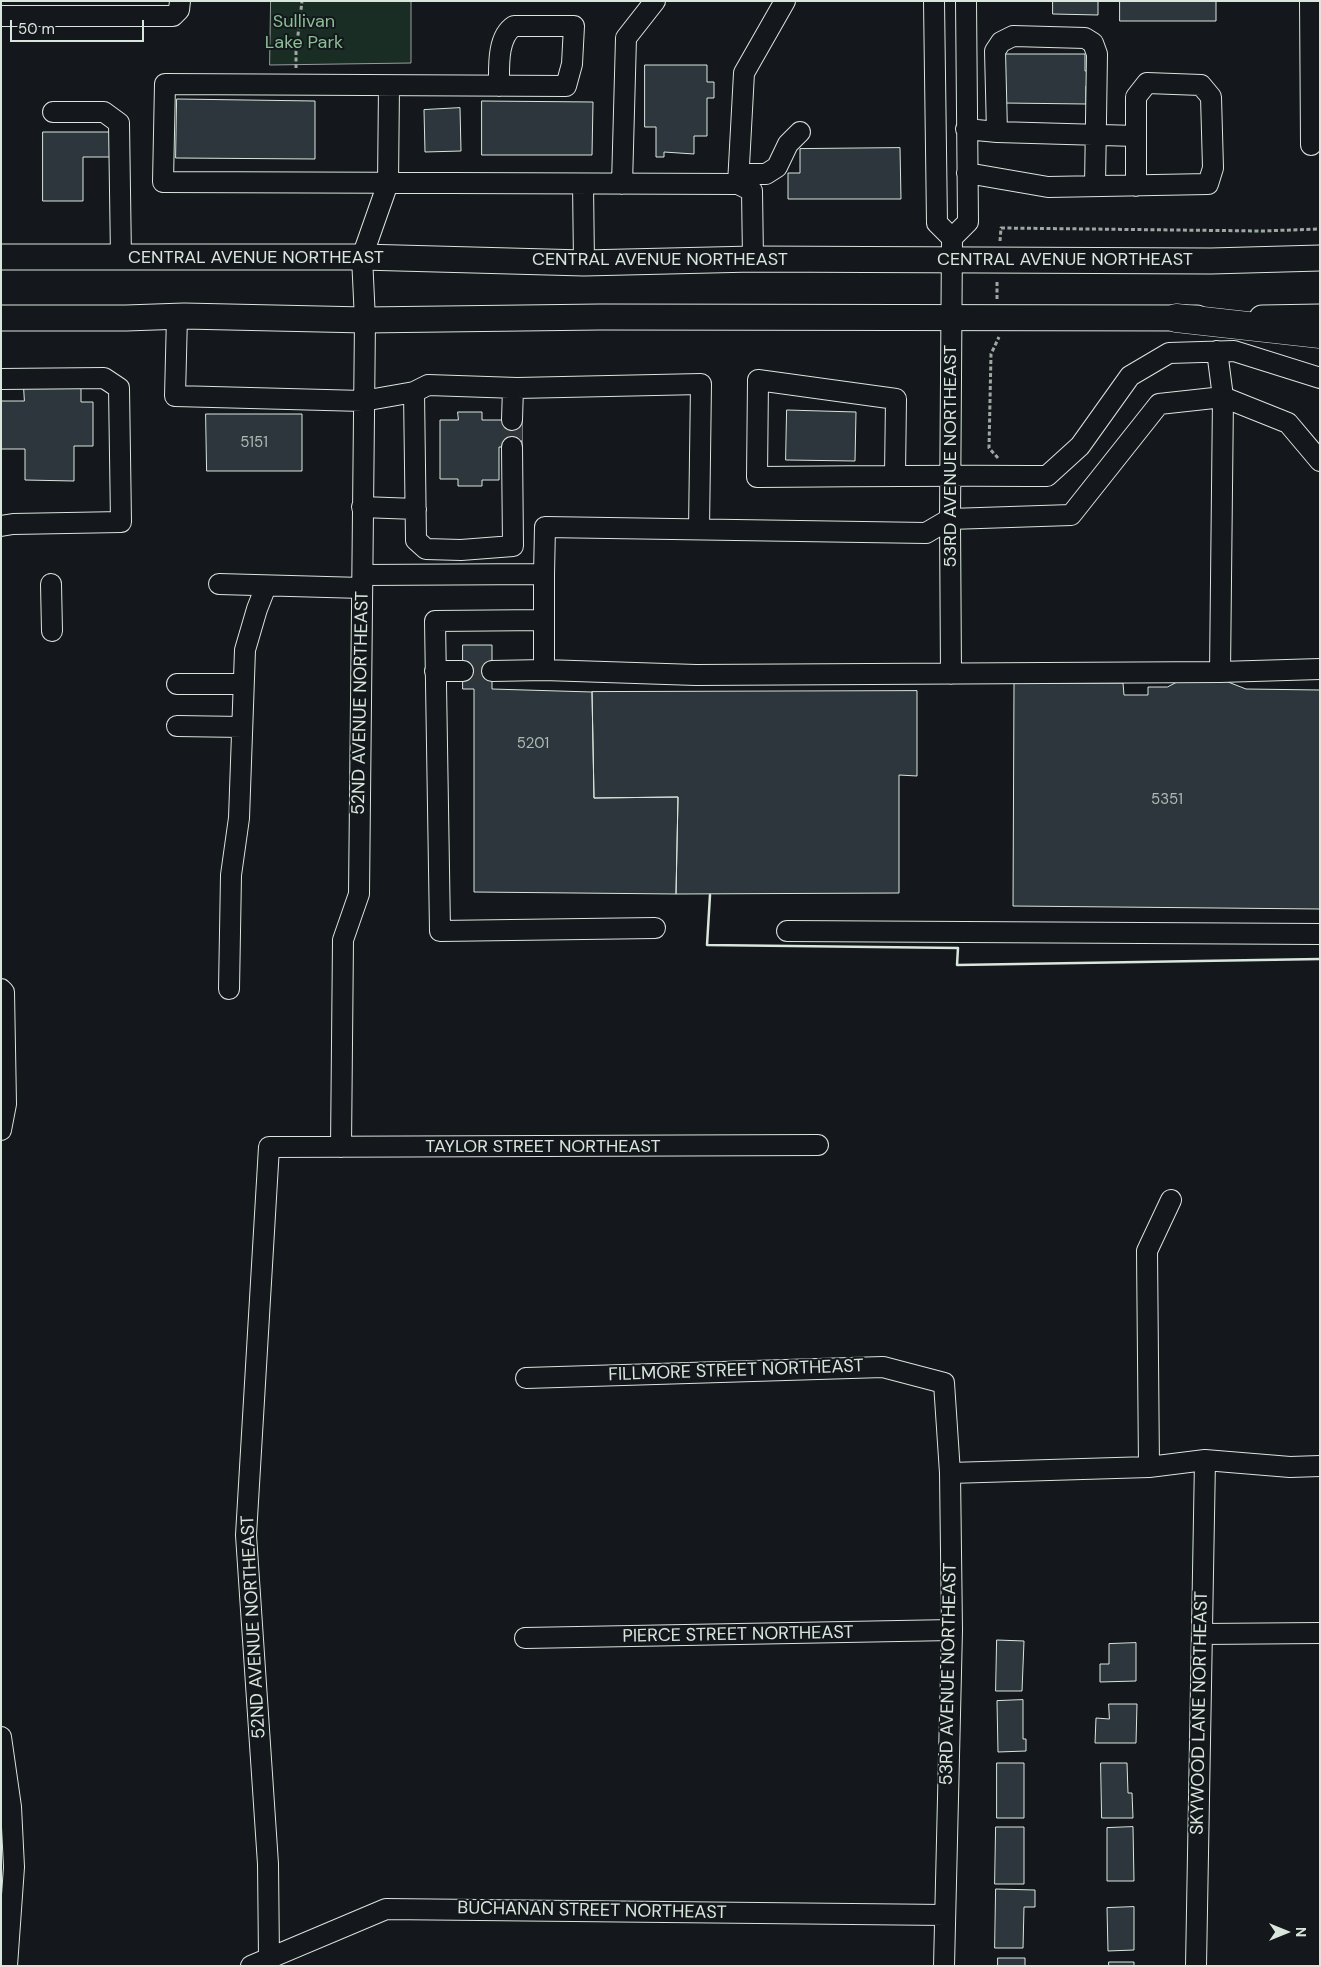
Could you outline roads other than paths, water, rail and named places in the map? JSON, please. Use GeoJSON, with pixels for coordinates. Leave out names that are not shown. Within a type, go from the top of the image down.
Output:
{"type":"FeatureCollection","features":[{"type":"Feature","properties":{"kind":"highway"},"geometry":{"type":"LineString","coordinates":[[1176,318],[1320,334]]}},
{"type":"Feature","properties":{"kind":"main road","name":"CENTRAL AVENUE NORTHEAST"},"geometry":{"type":"LineString","coordinates":[[1,257],[362,257],[584,263],[753,259],[953,249],[998,260],[1210,261],[1320,258]]}},
{"type":"Feature","properties":{"kind":"main road"},"geometry":{"type":"LineString","coordinates":[[1,318],[177,316],[365,320],[600,316],[1320,317]]}},
{"type":"Feature","properties":{"kind":"street"},"geometry":{"type":"LineString","coordinates":[[5,11],[173,16],[180,10],[180,1]]}},
{"type":"Feature","properties":{"kind":"street"},"geometry":{"type":"LineString","coordinates":[[622,184],[626,38],[655,1]]}},
{"type":"Feature","properties":{"kind":"street"},"geometry":{"type":"LineString","coordinates":[[738,179],[744,73],[785,1]]}},
{"type":"Feature","properties":{"kind":"street"},"geometry":{"type":"LineString","coordinates":[[934,1],[937,223],[953,249],[968,222],[966,1]]}},
{"type":"Feature","properties":{"kind":"street"},"geometry":{"type":"LineString","coordinates":[[1310,1],[1311,145]]}},
{"type":"Feature","properties":{"kind":"street"},"geometry":{"type":"LineString","coordinates":[[997,132],[995,51],[1001,42],[1013,36],[1085,38],[1093,43],[1097,54],[1095,186]]}},
{"type":"Feature","properties":{"kind":"street"},"geometry":{"type":"LineString","coordinates":[[967,173],[1048,187],[1136,186],[1208,184],[1213,168],[1211,97],[1201,84],[1146,83],[1136,97],[1136,186]]}},
{"type":"Feature","properties":{"kind":"street"},"geometry":{"type":"LineString","coordinates":[[499,86],[165,84],[163,182],[622,184],[738,179],[766,174],[777,167],[788,144],[800,132]]}},
{"type":"Feature","properties":{"kind":"street"},"geometry":{"type":"LineString","coordinates":[[362,257],[388,183],[389,86]]}},
{"type":"Feature","properties":{"kind":"street"},"geometry":{"type":"LineString","coordinates":[[53,112],[104,112],[119,123],[121,258]]}},
{"type":"Feature","properties":{"kind":"street"},"geometry":{"type":"LineString","coordinates":[[966,129],[997,132],[1136,136]]}},
{"type":"Feature","properties":{"kind":"street"},"geometry":{"type":"LineString","coordinates":[[738,179],[752,191],[753,259]]}},
{"type":"Feature","properties":{"kind":"street"},"geometry":{"type":"LineString","coordinates":[[583,184],[584,263]]}},
{"type":"Feature","properties":{"kind":"street","name":"53RD AVENUE NORTHEAST"},"geometry":{"type":"LineString","coordinates":[[951,674],[950,519],[953,249]]}},
{"type":"Feature","properties":{"kind":"street","name":"52ND AVENUE NORTHEAST"},"geometry":{"type":"LineString","coordinates":[[341,1147],[343,940],[359,894],[365,320],[362,257]]}},
{"type":"Feature","properties":{"kind":"street"},"geometry":{"type":"LineString","coordinates":[[177,316],[175,396],[363,401],[414,392],[428,384],[513,388],[701,384],[699,529]]}},
{"type":"Feature","properties":{"kind":"street"},"geometry":{"type":"LineString","coordinates":[[895,475],[896,399],[758,380],[757,476],[1047,476],[1080,446],[1130,376],[1169,353],[1234,350],[1320,378]]}},
{"type":"Feature","properties":{"kind":"street"},"geometry":{"type":"LineString","coordinates":[[1217,351],[1223,397],[1220,672]]}},
{"type":"Feature","properties":{"kind":"street"},"geometry":{"type":"LineString","coordinates":[[1,379],[104,378],[119,388],[121,522],[13,524],[1,526]]}},
{"type":"Feature","properties":{"kind":"street"},"geometry":{"type":"LineString","coordinates":[[512,420],[513,388]]}},
{"type":"Feature","properties":{"kind":"street"},"geometry":{"type":"LineString","coordinates":[[414,392],[416,540],[426,549],[461,550],[513,546],[512,446]]}},
{"type":"Feature","properties":{"kind":"street"},"geometry":{"type":"LineString","coordinates":[[544,670],[545,527],[926,533],[950,519],[1071,515],[1159,404],[1223,397],[1288,423],[1320,461]]}},
{"type":"Feature","properties":{"kind":"street"},"geometry":{"type":"LineString","coordinates":[[362,507],[416,509]]}},
{"type":"Feature","properties":{"kind":"street"},"geometry":{"type":"LineString","coordinates":[[219,584],[266,586],[544,574]]}},
{"type":"Feature","properties":{"kind":"street"},"geometry":{"type":"LineString","coordinates":[[52,584],[52,631]]}},
{"type":"Feature","properties":{"kind":"street"},"geometry":{"type":"LineString","coordinates":[[229,989],[231,875],[239,818],[245,650],[256,609],[266,586]]}},
{"type":"Feature","properties":{"kind":"street"},"geometry":{"type":"LineString","coordinates":[[544,620],[435,621],[440,931],[655,928]]}},
{"type":"Feature","properties":{"kind":"street"},"geometry":{"type":"LineString","coordinates":[[492,671],[544,670],[696,675],[1220,672],[1320,669]]}},
{"type":"Feature","properties":{"kind":"street"},"geometry":{"type":"LineString","coordinates":[[435,671],[463,671]]}},
{"type":"Feature","properties":{"kind":"street"},"geometry":{"type":"LineString","coordinates":[[176,684],[243,684]]}},
{"type":"Feature","properties":{"kind":"street"},"geometry":{"type":"LineString","coordinates":[[177,726],[242,728]]}},
{"type":"Feature","properties":{"kind":"street"},"geometry":{"type":"LineString","coordinates":[[786,931],[1320,934]]}},
{"type":"Feature","properties":{"kind":"street"},"geometry":{"type":"LineString","coordinates":[[1,989],[4,992],[6,1104],[1,1130]]}},
{"type":"Feature","properties":{"kind":"street","name":"52ND AVENUE NORTHEAST"},"geometry":{"type":"LineString","coordinates":[[269,1146],[246,1535],[268,1864],[269,1958]]}},
{"type":"Feature","properties":{"kind":"street","name":"TAYLOR STREET NORTHEAST"},"geometry":{"type":"LineString","coordinates":[[269,1146],[818,1146]]}},
{"type":"Feature","properties":{"kind":"street"},"geometry":{"type":"LineString","coordinates":[[1150,1466],[1146,1251],[1171,1200]]}},
{"type":"Feature","properties":{"kind":"street","name":"FILLMORE STREET NORTHEAST"},"geometry":{"type":"LineString","coordinates":[[526,1378],[883,1367],[944,1383]]}},
{"type":"Feature","properties":{"kind":"street","name":"53RD AVENUE NORTHEAST"},"geometry":{"type":"LineString","coordinates":[[944,1383],[950,1473],[952,1630],[944,1966]]}},
{"type":"Feature","properties":{"kind":"street"},"geometry":{"type":"LineString","coordinates":[[950,1473],[1150,1466],[1205,1460],[1290,1467],[1320,1466]]}},
{"type":"Feature","properties":{"kind":"street","name":"SKYWOOD LANE NORTHEAST"},"geometry":{"type":"LineString","coordinates":[[1196,1966],[1205,1460]]}},
{"type":"Feature","properties":{"kind":"street","name":"PIERCE STREET NORTHEAST"},"geometry":{"type":"LineString","coordinates":[[525,1638],[952,1630]]}},
{"type":"Feature","properties":{"kind":"street"},"geometry":{"type":"LineString","coordinates":[[1202,1634],[1320,1633]]}},
{"type":"Feature","properties":{"kind":"street"},"geometry":{"type":"LineString","coordinates":[[1,1737],[11,1807],[7,1866],[8,1966]]}},
{"type":"Feature","properties":{"kind":"street","name":"BUCHANAN STREET NORTHEAST"},"geometry":{"type":"LineString","coordinates":[[251,1966],[386,1909],[945,1915]]}},
{"type":"Feature","properties":{"kind":"tunnel"},"geometry":{"type":"LineString","coordinates":[[512,420],[512,447]]}},
{"type":"Feature","properties":{"kind":"tunnel"},"geometry":{"type":"LineString","coordinates":[[463,671],[492,671]]}},
{"type":"Feature","properties":{"kind":"park label","name":"Sullivan Lake Park"},"geometry":{"type":"Point","coordinates":[304,32]}}]}
